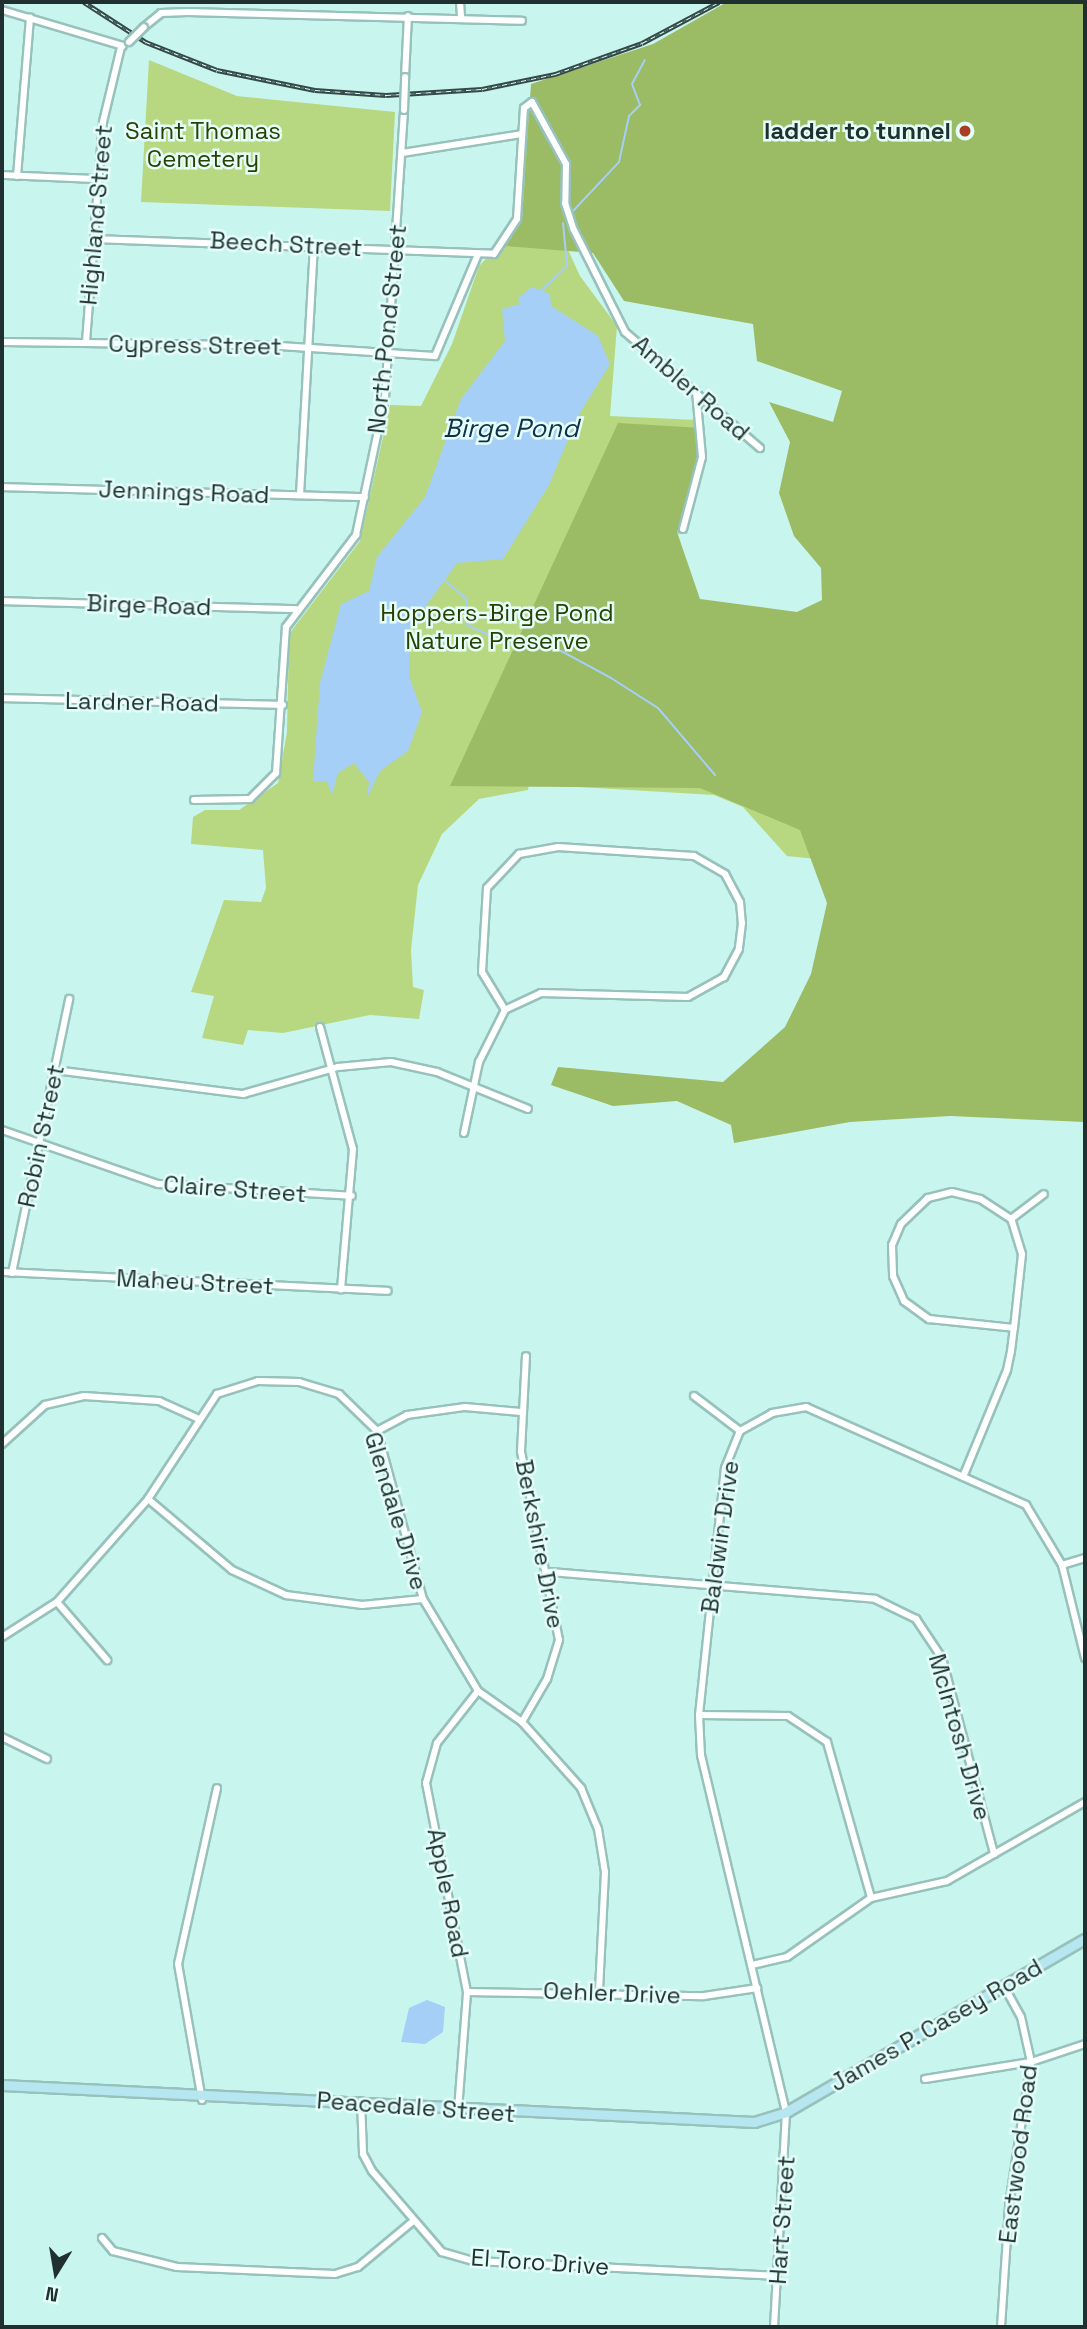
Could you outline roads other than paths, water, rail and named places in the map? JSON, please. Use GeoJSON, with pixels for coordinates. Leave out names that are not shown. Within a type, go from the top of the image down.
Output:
{"type":"FeatureCollection","features":[{"type":"Feature","properties":{"kind":"main road","name":"James P. Casey Road"},"geometry":{"type":"LineString","coordinates":[[786,2112],[1085,1938]]}},
{"type":"Feature","properties":{"kind":"main road","name":"Peacedale Street"},"geometry":{"type":"LineString","coordinates":[[2,2085],[202,2100],[361,2099],[458,2110],[699,2124],[754,2122],[786,2112]]}},
{"type":"Feature","properties":{"kind":"street"},"geometry":{"type":"LineString","coordinates":[[164,2],[164,13]]}},
{"type":"Feature","properties":{"kind":"street"},"geometry":{"type":"LineString","coordinates":[[259,2],[260,12]]}},
{"type":"Feature","properties":{"kind":"street"},"geometry":{"type":"LineString","coordinates":[[460,2],[461,18]]}},
{"type":"Feature","properties":{"kind":"street"},"geometry":{"type":"LineString","coordinates":[[2,10],[121,47],[164,13],[260,12],[522,20]]}},
{"type":"Feature","properties":{"kind":"street","name":"North Pond Street"},"geometry":{"type":"LineString","coordinates":[[194,800],[250,799],[266,788],[282,757],[286,627],[296,609],[356,536],[365,497],[388,353],[402,153],[408,16]]}},
{"type":"Feature","properties":{"kind":"street"},"geometry":{"type":"LineString","coordinates":[[17,176],[30,18]]}},
{"type":"Feature","properties":{"kind":"street","name":"Highland Street"},"geometry":{"type":"LineString","coordinates":[[86,342],[105,112],[121,47]]}},
{"type":"Feature","properties":{"kind":"street","name":"Ambler Road"},"geometry":{"type":"LineString","coordinates":[[522,134],[528,102],[562,154],[573,230],[625,332],[760,448]]}},
{"type":"Feature","properties":{"kind":"street"},"geometry":{"type":"LineString","coordinates":[[402,153],[522,134],[517,219],[494,254],[478,254]]}},
{"type":"Feature","properties":{"kind":"street"},"geometry":{"type":"LineString","coordinates":[[2,176],[98,179]]}},
{"type":"Feature","properties":{"kind":"street","name":"Beech Street"},"geometry":{"type":"LineString","coordinates":[[94,239],[314,245],[478,254]]}},
{"type":"Feature","properties":{"kind":"street"},"geometry":{"type":"LineString","coordinates":[[300,495],[314,245]]}},
{"type":"Feature","properties":{"kind":"street","name":"Cypress Street"},"geometry":{"type":"LineString","coordinates":[[2,342],[307,348],[435,356],[442,351],[478,254]]}},
{"type":"Feature","properties":{"kind":"street"},"geometry":{"type":"LineString","coordinates":[[682,529],[702,457],[696,391]]}},
{"type":"Feature","properties":{"kind":"street","name":"Jennings Road"},"geometry":{"type":"LineString","coordinates":[[2,487],[365,497]]}},
{"type":"Feature","properties":{"kind":"street","name":"Birge Road"},"geometry":{"type":"LineString","coordinates":[[2,601],[296,609]]}},
{"type":"Feature","properties":{"kind":"street","name":"Lardner Road"},"geometry":{"type":"LineString","coordinates":[[2,698],[283,705]]}},
{"type":"Feature","properties":{"kind":"street"},"geometry":{"type":"LineString","coordinates":[[464,1133],[472,1086],[505,1010],[541,993],[688,997],[708,989],[739,949],[740,902],[733,885],[694,856],[558,847],[519,854],[495,875],[484,905],[482,972],[505,1010]]}},
{"type":"Feature","properties":{"kind":"street","name":"Robin Street"},"geometry":{"type":"LineString","coordinates":[[12,1273],[69,999]]}},
{"type":"Feature","properties":{"kind":"street"},"geometry":{"type":"LineString","coordinates":[[320,1027],[353,1149],[352,1196],[341,1289]]}},
{"type":"Feature","properties":{"kind":"street"},"geometry":{"type":"LineString","coordinates":[[55,1070],[243,1094],[331,1069],[406,1064],[472,1086],[528,1109]]}},
{"type":"Feature","properties":{"kind":"street","name":"Claire Street"},"geometry":{"type":"LineString","coordinates":[[2,1130],[174,1187],[352,1196]]}},
{"type":"Feature","properties":{"kind":"street"},"geometry":{"type":"LineString","coordinates":[[964,1477],[1007,1370],[1014,1328],[1022,1254],[1011,1219],[981,1199],[952,1192],[928,1198],[901,1224],[892,1245],[893,1276],[904,1301],[929,1319],[1014,1328]]}},
{"type":"Feature","properties":{"kind":"street"},"geometry":{"type":"LineString","coordinates":[[1011,1219],[1044,1194]]}},
{"type":"Feature","properties":{"kind":"street","name":"Maheu Street"},"geometry":{"type":"LineString","coordinates":[[2,1272],[388,1291]]}},
{"type":"Feature","properties":{"kind":"street","name":"Berkshire Drive"},"geometry":{"type":"LineString","coordinates":[[522,1722],[547,1679],[559,1640],[550,1572],[527,1488],[522,1412],[526,1356]]}},
{"type":"Feature","properties":{"kind":"street","name":"Glendale Drive"},"geometry":{"type":"LineString","coordinates":[[2,1637],[57,1602],[148,1499],[183,1451],[197,1418],[217,1394],[258,1381],[299,1382],[339,1394],[377,1431],[423,1599],[478,1691],[522,1722],[581,1787],[598,1829],[605,1872],[599,1990]]}},
{"type":"Feature","properties":{"kind":"street"},"geometry":{"type":"LineString","coordinates":[[2,1444],[46,1405],[84,1395],[159,1401],[197,1418]]}},
{"type":"Feature","properties":{"kind":"street"},"geometry":{"type":"LineString","coordinates":[[694,1396],[740,1431]]}},
{"type":"Feature","properties":{"kind":"street"},"geometry":{"type":"LineString","coordinates":[[377,1431],[407,1415],[465,1407],[522,1412]]}},
{"type":"Feature","properties":{"kind":"street","name":"Baldwin Drive"},"geometry":{"type":"LineString","coordinates":[[786,2112],[701,1755],[699,1715],[725,1468],[740,1431],[772,1413],[806,1407],[1026,1505],[1062,1565],[1085,1658]]}},
{"type":"Feature","properties":{"kind":"street"},"geometry":{"type":"LineString","coordinates":[[148,1499],[232,1570],[286,1595],[362,1605],[423,1599]]}},
{"type":"Feature","properties":{"kind":"street"},"geometry":{"type":"LineString","coordinates":[[1062,1565],[1085,1558]]}},
{"type":"Feature","properties":{"kind":"street","name":"McIntosh Drive"},"geometry":{"type":"LineString","coordinates":[[550,1572],[712,1583],[875,1599],[916,1619],[942,1658],[994,1854]]}},
{"type":"Feature","properties":{"kind":"street"},"geometry":{"type":"LineString","coordinates":[[57,1602],[107,1660]]}},
{"type":"Feature","properties":{"kind":"street","name":"Apple Road"},"geometry":{"type":"LineString","coordinates":[[458,2110],[467,1992],[426,1783],[437,1743],[478,1691]]}},
{"type":"Feature","properties":{"kind":"street"},"geometry":{"type":"LineString","coordinates":[[699,1715],[788,1716],[827,1742],[871,1898]]}},
{"type":"Feature","properties":{"kind":"street"},"geometry":{"type":"LineString","coordinates":[[2,1737],[47,1759]]}},
{"type":"Feature","properties":{"kind":"street"},"geometry":{"type":"LineString","coordinates":[[202,2100],[178,1964],[217,1788]]}},
{"type":"Feature","properties":{"kind":"street"},"geometry":{"type":"LineString","coordinates":[[752,1965],[787,1956],[871,1898],[947,1881],[1085,1802]]}},
{"type":"Feature","properties":{"kind":"street","name":"Eastwood Road"},"geometry":{"type":"LineString","coordinates":[[1001,2327],[1009,2205],[1031,2062],[1021,2017],[1004,1986]]}},
{"type":"Feature","properties":{"kind":"street","name":"Oehler Drive"},"geometry":{"type":"LineString","coordinates":[[467,1992],[599,1990],[704,1996],[757,1988]]}},
{"type":"Feature","properties":{"kind":"street"},"geometry":{"type":"LineString","coordinates":[[925,2079],[1031,2062],[1085,2044]]}},
{"type":"Feature","properties":{"kind":"street","name":"El Toro Drive"},"geometry":{"type":"LineString","coordinates":[[361,2099],[363,2154],[412,2222],[442,2252],[472,2261],[777,2276]]}},
{"type":"Feature","properties":{"kind":"street","name":"Hart Street"},"geometry":{"type":"LineString","coordinates":[[774,2327],[786,2112]]}},
{"type":"Feature","properties":{"kind":"street"},"geometry":{"type":"LineString","coordinates":[[102,2238],[113,2251],[177,2267],[335,2274],[358,2267],[412,2222]]}},
{"type":"Feature","properties":{"kind":"water","name":"Birge Pond"},"geometry":{"type":"Polygon","coordinates":[[[532,287],[550,294],[551,306],[598,336],[610,364],[578,416],[549,485],[503,559],[457,563],[409,629],[409,676],[422,712],[408,751],[380,771],[367,798],[369,782],[354,763],[338,773],[332,795],[327,781],[313,781],[320,683],[341,604],[369,591],[377,557],[425,497],[461,399],[505,341],[502,309],[520,304],[518,298],[532,287]]]}},
{"type":"Feature","properties":{"kind":"water"},"geometry":{"type":"Polygon","coordinates":[[[427,2000],[445,2007],[443,2032],[425,2044],[401,2042],[409,2008],[427,2000]]]}},
{"type":"Feature","properties":{"kind":"waterway"},"geometry":{"type":"LineString","coordinates":[[573,211],[619,162],[629,116],[640,105],[632,84],[645,60]]}},
{"type":"Feature","properties":{"kind":"waterway"},"geometry":{"type":"LineString","coordinates":[[541,291],[567,266],[563,223]]}},
{"type":"Feature","properties":{"kind":"waterway"},"geometry":{"type":"LineString","coordinates":[[444,580],[467,599],[467,625],[523,650],[537,638],[611,678],[658,708],[715,775]]}},
{"type":"Feature","properties":{"kind":"railway"},"geometry":{"type":"LineString","coordinates":[[84,2],[146,42],[217,70],[315,90],[386,95],[482,89],[555,74],[642,43],[719,2]]}},
{"type":"Feature","properties":{"kind":"place","name":"ladder to tunnel"},"geometry":{"type":"Point","coordinates":[965,131]}},
{"type":"Feature","properties":{"kind":"park label","name":"Saint Thomas Cemetery"},"geometry":{"type":"Point","coordinates":[203,145]}},
{"type":"Feature","properties":{"kind":"park label","name":"Hoppers-Birge Pond Nature Preserve"},"geometry":{"type":"Point","coordinates":[497,627]}}]}
